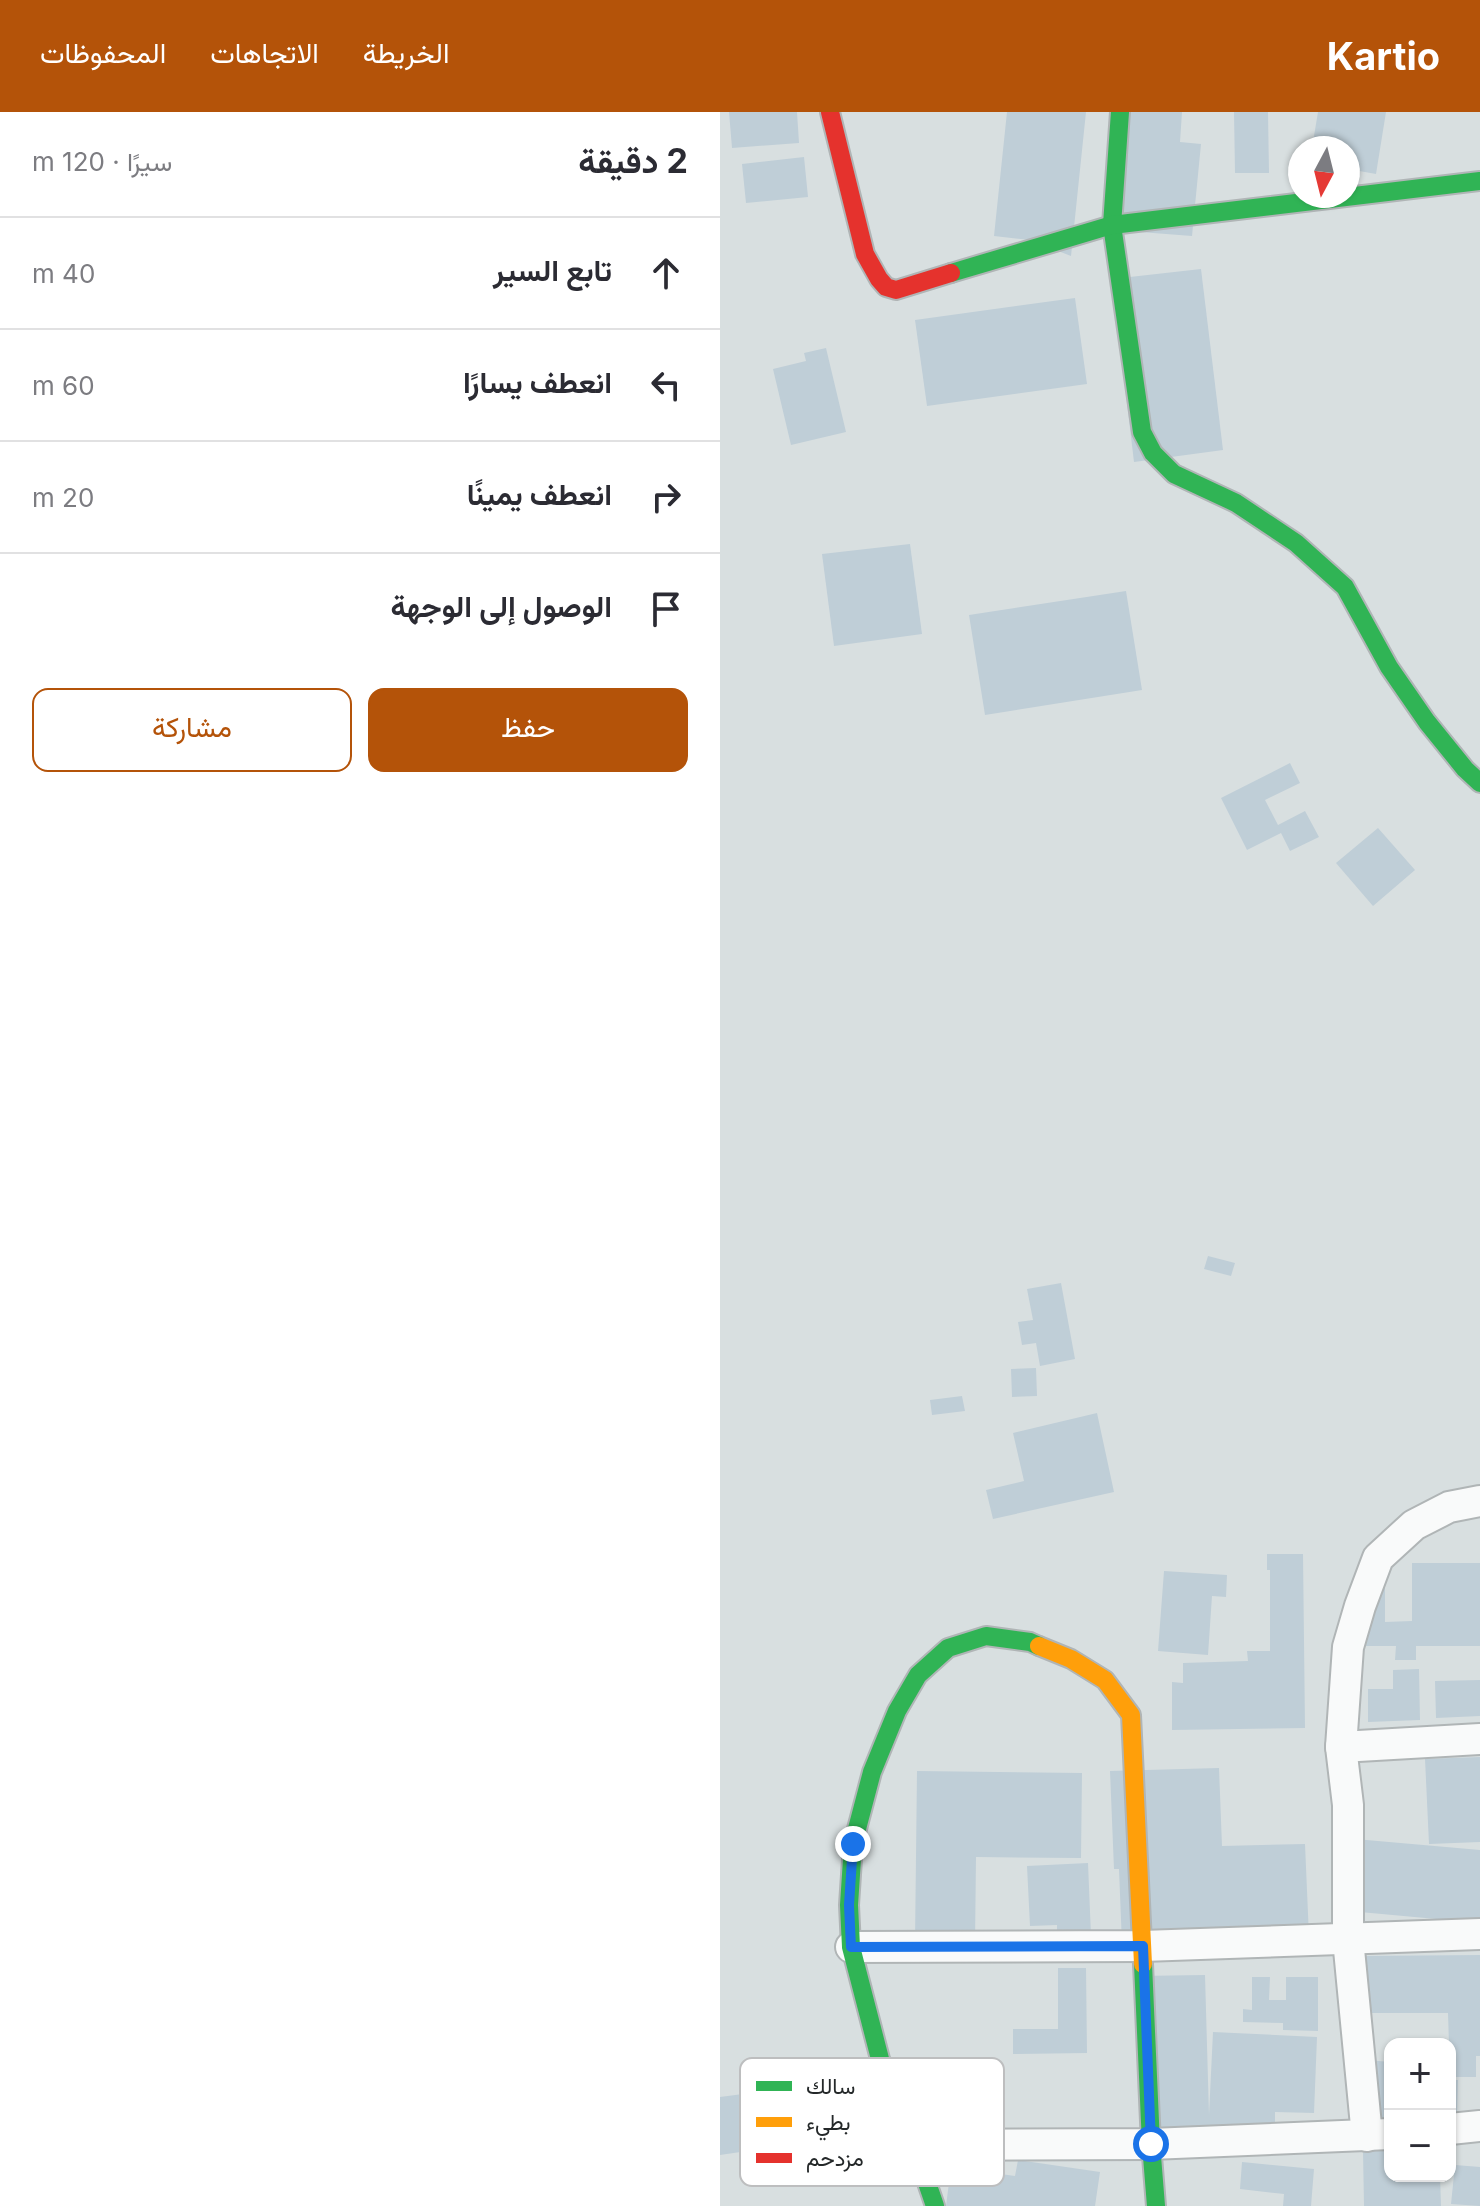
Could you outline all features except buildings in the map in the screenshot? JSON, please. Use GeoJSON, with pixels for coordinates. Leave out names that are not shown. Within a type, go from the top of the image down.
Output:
{"type":"FeatureCollection","features":[{"type":"Feature","properties":{"kind":"street"},"geometry":{"type":"LineString","coordinates":[[830,112],[865,254],[879,279],[886,287],[896,290],[1112,225],[1480,181]]}},
{"type":"Feature","properties":{"kind":"street"},"geometry":{"type":"LineString","coordinates":[[1120,112],[1112,225],[1142,432],[1153,453],[1174,474],[1236,503],[1296,543],[1345,587],[1389,667],[1419,711],[1480,783]]}},
{"type":"Feature","properties":{"kind":"street"},"geometry":{"type":"LineString","coordinates":[[1004,2145],[1151,2144],[1379,2135],[1348,1939],[1348,1805],[1341,1747],[1348,1647],[1378,1558],[1414,1525],[1449,1507],[1480,1501]]}},
{"type":"Feature","properties":{"kind":"street"},"geometry":{"type":"LineString","coordinates":[[880,2058],[851,1947],[849,1905],[853,1844],[872,1772],[897,1711],[918,1675],[948,1648],[986,1636],[1030,1642],[1071,1659],[1105,1680],[1131,1715],[1156,2206]]}},
{"type":"Feature","properties":{"kind":"street"},"geometry":{"type":"LineString","coordinates":[[1341,1747],[1480,1739]]}},
{"type":"Feature","properties":{"kind":"street"},"geometry":{"type":"LineString","coordinates":[[851,1947],[1143,1946],[1480,1934]]}},
{"type":"Feature","properties":{"kind":"street"},"geometry":{"type":"LineString","coordinates":[[1456,2128],[1480,2126]]}},
{"type":"Feature","properties":{"kind":"street"},"geometry":{"type":"LineString","coordinates":[[928,2186],[935,2206]]}},
{"type":"Feature","properties":{"kind":"traffic: fast"},"geometry":{"type":"LineString","coordinates":[[1120,112],[1112,225],[1142,432],[1153,453],[1174,474],[1236,503],[1296,543],[1345,587],[1389,667],[1427,722],[1480,783]]}},
{"type":"Feature","properties":{"kind":"traffic: fast"},"geometry":{"type":"LineString","coordinates":[[951,273],[1112,225],[1480,181]]}},
{"type":"Feature","properties":{"kind":"traffic: fast"},"geometry":{"type":"LineString","coordinates":[[880,2058],[851,1947],[849,1905],[853,1844],[872,1772],[897,1711],[918,1675],[948,1648],[986,1636],[1039,1646]]}},
{"type":"Feature","properties":{"kind":"traffic: fast"},"geometry":{"type":"LineString","coordinates":[[1143,1964],[1156,2206]]}},
{"type":"Feature","properties":{"kind":"traffic: fast"},"geometry":{"type":"LineString","coordinates":[[928,2186],[935,2206]]}},
{"type":"Feature","properties":{"kind":"traffic: slow"},"geometry":{"type":"LineString","coordinates":[[1039,1646],[1071,1659],[1105,1680],[1131,1715],[1143,1964]]}},
{"type":"Feature","properties":{"kind":"traffic: jam"},"geometry":{"type":"LineString","coordinates":[[830,112],[865,254],[879,279],[886,287],[896,290],[951,273]]}},
{"type":"Feature","properties":{"kind":"route"},"geometry":{"type":"LineString","coordinates":[[853,1844],[849,1905],[851,1947],[1143,1946],[1151,2144]]}}]}
